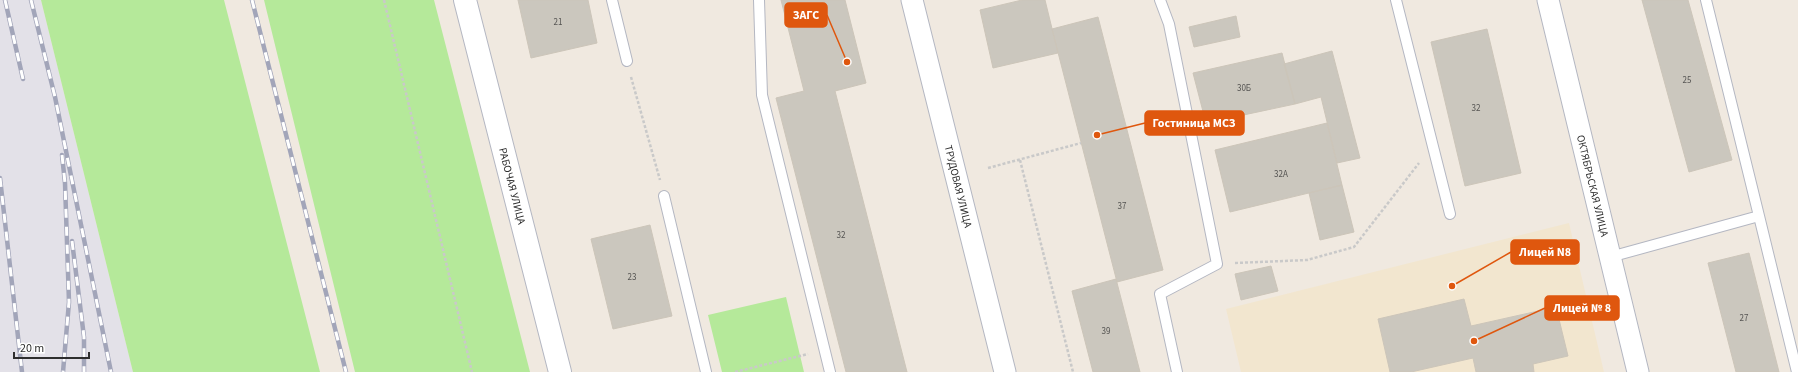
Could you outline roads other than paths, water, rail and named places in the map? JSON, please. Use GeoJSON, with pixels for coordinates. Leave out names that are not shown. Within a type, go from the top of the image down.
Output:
{"type":"FeatureCollection","features":[{"type":"Feature","properties":{"kind":"street","name":"РАБОЧАЯ УЛИЦА"},"geometry":{"type":"LineString","coordinates":[[465,0],[560,372]]}},
{"type":"Feature","properties":{"kind":"street","name":"ТРУДОВАЯ УЛИЦА"},"geometry":{"type":"LineString","coordinates":[[912,0],[1005,372]]}},
{"type":"Feature","properties":{"kind":"street","name":"ОКТЯБРЬСКАЯ УЛИЦА"},"geometry":{"type":"LineString","coordinates":[[1548,0],[1638,372]]}},
{"type":"Feature","properties":{"kind":"lane"},"geometry":{"type":"LineString","coordinates":[[612,0],[627,61]]}},
{"type":"Feature","properties":{"kind":"lane"},"geometry":{"type":"LineString","coordinates":[[759,0],[762,95],[830,372]]}},
{"type":"Feature","properties":{"kind":"lane"},"geometry":{"type":"LineString","coordinates":[[1160,0],[1169,24],[1217,264],[1160,294],[1177,372]]}},
{"type":"Feature","properties":{"kind":"lane"},"geometry":{"type":"LineString","coordinates":[[1396,0],[1450,214]]}},
{"type":"Feature","properties":{"kind":"lane"},"geometry":{"type":"LineString","coordinates":[[1706,0],[1797,372]]}},
{"type":"Feature","properties":{"kind":"lane"},"geometry":{"type":"LineString","coordinates":[[664,196],[706,372]]}},
{"type":"Feature","properties":{"kind":"lane"},"geometry":{"type":"LineString","coordinates":[[1610,257],[1759,216]]}},
{"type":"Feature","properties":{"kind":"railway"},"geometry":{"type":"LineString","coordinates":[[5,0],[23,79]]}},
{"type":"Feature","properties":{"kind":"railway"},"geometry":{"type":"LineString","coordinates":[[31,0],[55,97],[111,372]]}},
{"type":"Feature","properties":{"kind":"railway"},"geometry":{"type":"LineString","coordinates":[[252,0],[346,372]]}},
{"type":"Feature","properties":{"kind":"railway"},"geometry":{"type":"LineString","coordinates":[[62,155],[65,183],[69,302],[63,372]]}},
{"type":"Feature","properties":{"kind":"railway"},"geometry":{"type":"LineString","coordinates":[[0,178],[22,372]]}},
{"type":"Feature","properties":{"kind":"railway"},"geometry":{"type":"LineString","coordinates":[[72,241],[84,337],[84,372]]}},
{"type":"Feature","properties":{"kind":"place","name":"ЗАГС"},"geometry":{"type":"Point","coordinates":[847,62]}},
{"type":"Feature","properties":{"kind":"place","name":"Гостиница МСЗ"},"geometry":{"type":"Point","coordinates":[1097,135]}},
{"type":"Feature","properties":{"kind":"place","name":"Лицей N8"},"geometry":{"type":"Point","coordinates":[1452,286]}},
{"type":"Feature","properties":{"kind":"place","name":"Лицей № 8"},"geometry":{"type":"Point","coordinates":[1474,341]}}]}
